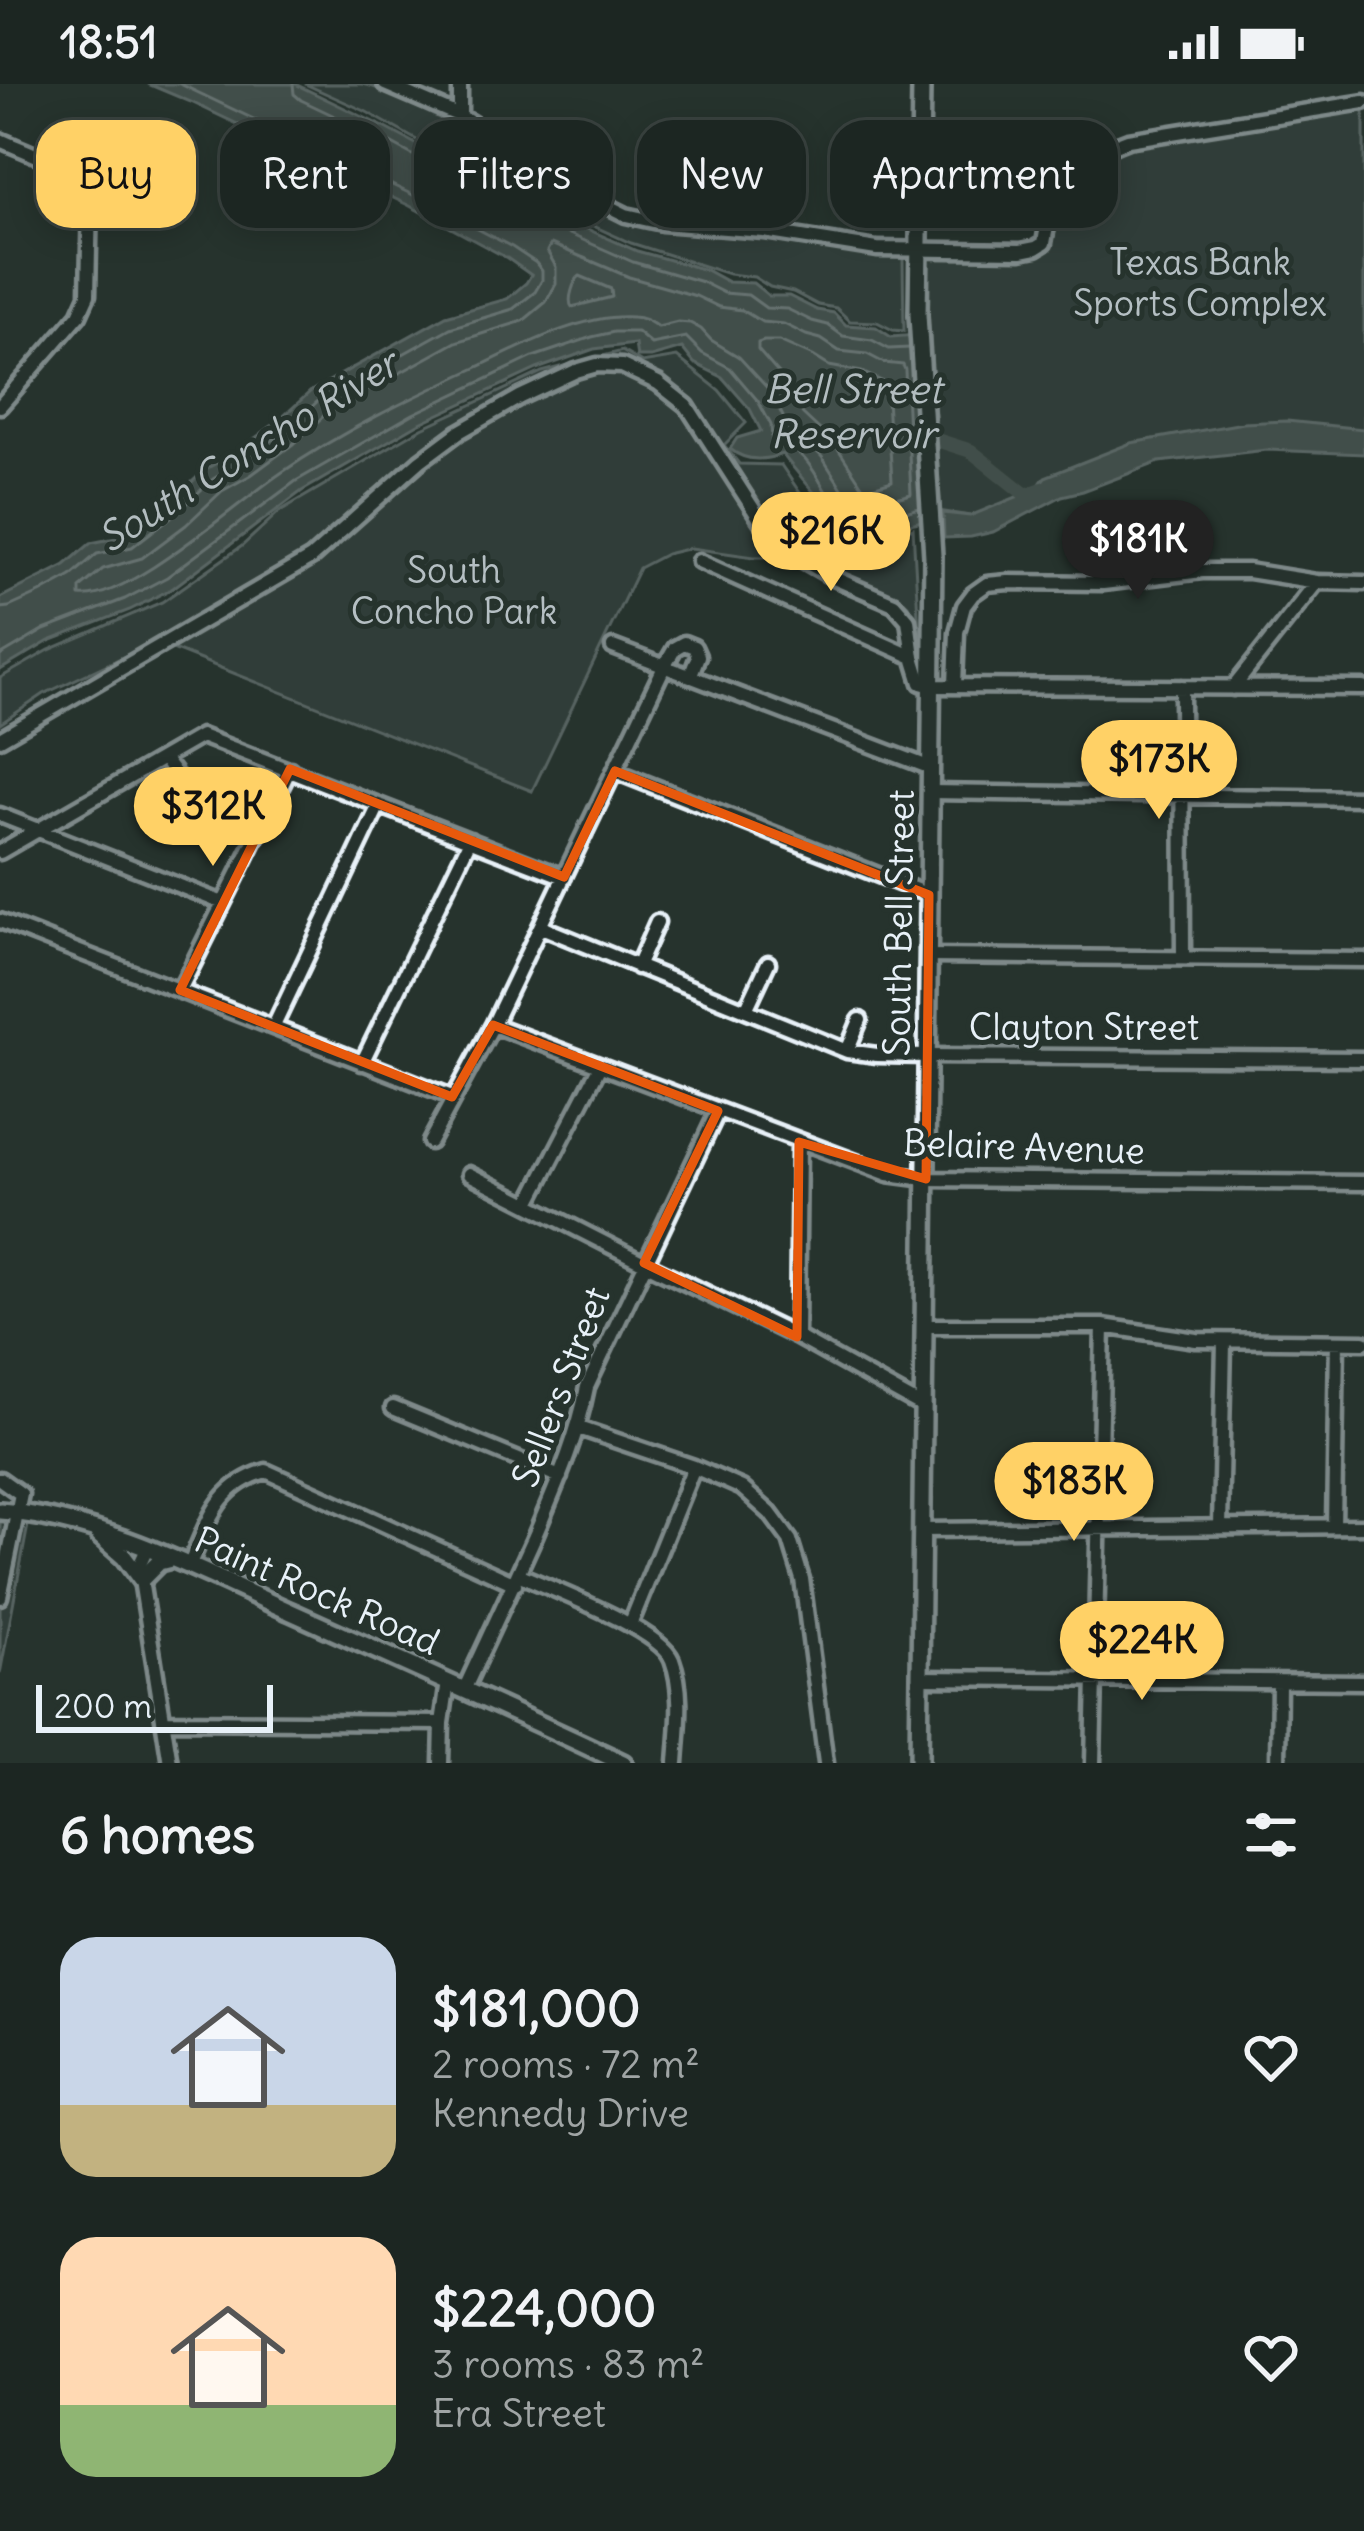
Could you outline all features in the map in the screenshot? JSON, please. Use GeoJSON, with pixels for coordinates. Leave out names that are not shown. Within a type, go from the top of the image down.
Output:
{"type":"FeatureCollection","features":[{"type":"Feature","properties":{"kind":"main road","name":"South Bell Street"},"geometry":{"type":"LineString","coordinates":[[919,1763],[933,556],[919,315],[921,84]]}},
{"type":"Feature","properties":{"kind":"main road","name":"Paint Rock Road"},"geometry":{"type":"LineString","coordinates":[[0,1510],[61,1519],[189,1566],[623,1763]]}},
{"type":"Feature","properties":{"kind":"main road"},"geometry":{"type":"LineString","coordinates":[[90,1528],[113,1545],[141,1580],[159,1562],[171,1559]]}},
{"type":"Feature","properties":{"kind":"street"},"geometry":{"type":"LineString","coordinates":[[385,84],[460,116],[592,199],[626,215],[878,249],[1036,248],[1044,243],[1060,185],[1078,164],[1102,150],[1128,140],[1364,102]]}},
{"type":"Feature","properties":{"kind":"street"},"geometry":{"type":"LineString","coordinates":[[460,84],[460,116]]}},
{"type":"Feature","properties":{"kind":"street"},"geometry":{"type":"LineString","coordinates":[[0,140],[71,173],[86,184],[90,196],[88,295],[79,315],[0,406]]}},
{"type":"Feature","properties":{"kind":"street"},"geometry":{"type":"LineString","coordinates":[[0,739],[311,558],[459,432],[520,397],[597,365],[622,366],[658,383],[687,406],[761,520],[791,554],[893,604],[908,620],[915,672],[921,683],[1364,688]]}},
{"type":"Feature","properties":{"kind":"street"},"geometry":{"type":"LineString","coordinates":[[699,561],[913,657]]}},
{"type":"Feature","properties":{"kind":"street"},"geometry":{"type":"LineString","coordinates":[[955,685],[957,632],[964,606],[987,584],[1103,583],[1202,571],[1364,583]]}},
{"type":"Feature","properties":{"kind":"street"},"geometry":{"type":"LineString","coordinates":[[1233,688],[1316,582]]}},
{"type":"Feature","properties":{"kind":"street"},"geometry":{"type":"LineString","coordinates":[[430,1142],[493,1025],[664,667],[675,648],[684,643],[694,647],[698,656],[690,677]]}},
{"type":"Feature","properties":{"kind":"street"},"geometry":{"type":"LineString","coordinates":[[613,647],[931,768]]}},
{"type":"Feature","properties":{"kind":"street"},"geometry":{"type":"LineString","coordinates":[[1182,687],[1183,957]]}},
{"type":"Feature","properties":{"kind":"street"},"geometry":{"type":"LineString","coordinates":[[0,852],[201,736],[564,877]]}},
{"type":"Feature","properties":{"kind":"street"},"geometry":{"type":"LineString","coordinates":[[163,758],[175,774]]}},
{"type":"Feature","properties":{"kind":"street"},"geometry":{"type":"LineString","coordinates":[[180,990],[290,769]]}},
{"type":"Feature","properties":{"kind":"street"},"geometry":{"type":"LineString","coordinates":[[615,771],[929,895]]}},
{"type":"Feature","properties":{"kind":"street"},"geometry":{"type":"LineString","coordinates":[[930,792],[1364,798]]}},
{"type":"Feature","properties":{"kind":"street"},"geometry":{"type":"LineString","coordinates":[[274,1026],[379,805]]}},
{"type":"Feature","properties":{"kind":"street"},"geometry":{"type":"LineString","coordinates":[[0,814],[223,903]]}},
{"type":"Feature","properties":{"kind":"street"},"geometry":{"type":"LineString","coordinates":[[362,1063],[470,840]]}},
{"type":"Feature","properties":{"kind":"street"},"geometry":{"type":"LineString","coordinates":[[0,921],[452,1097]]}},
{"type":"Feature","properties":{"kind":"street"},"geometry":{"type":"LineString","coordinates":[[637,967],[657,922]]}},
{"type":"Feature","properties":{"kind":"street","name":"Clayton Street"},"geometry":{"type":"LineString","coordinates":[[541,927],[847,1051],[928,1056],[1364,1059]]}},
{"type":"Feature","properties":{"kind":"street"},"geometry":{"type":"LineString","coordinates":[[928,956],[1364,960]]}},
{"type":"Feature","properties":{"kind":"street"},"geometry":{"type":"LineString","coordinates":[[746,1010],[768,963]]}},
{"type":"Feature","properties":{"kind":"street"},"geometry":{"type":"LineString","coordinates":[[847,1051],[860,1020]]}},
{"type":"Feature","properties":{"kind":"street","name":"Belaire Avenue"},"geometry":{"type":"LineString","coordinates":[[493,1025],[888,1174],[926,1180],[1364,1183]]}},
{"type":"Feature","properties":{"kind":"street"},"geometry":{"type":"LineString","coordinates":[[529,1203],[600,1066]]}},
{"type":"Feature","properties":{"kind":"street","name":"Sellers Street"},"geometry":{"type":"LineString","coordinates":[[465,1688],[560,1477],[579,1428],[586,1387],[718,1111]]}},
{"type":"Feature","properties":{"kind":"street"},"geometry":{"type":"LineString","coordinates":[[797,1337],[799,1142]]}},
{"type":"Feature","properties":{"kind":"street"},"geometry":{"type":"LineString","coordinates":[[469,1174],[797,1337],[923,1407]]}},
{"type":"Feature","properties":{"kind":"street"},"geometry":{"type":"LineString","coordinates":[[924,1326],[1103,1326],[1224,1342],[1364,1342]]}},
{"type":"Feature","properties":{"kind":"street"},"geometry":{"type":"LineString","coordinates":[[1093,1763],[1103,1326]]}},
{"type":"Feature","properties":{"kind":"street"},"geometry":{"type":"LineString","coordinates":[[1220,1527],[1224,1342]]}},
{"type":"Feature","properties":{"kind":"street"},"geometry":{"type":"LineString","coordinates":[[1334,1526],[1336,1342]]}},
{"type":"Feature","properties":{"kind":"street"},"geometry":{"type":"LineString","coordinates":[[393,1408],[560,1477]]}},
{"type":"Feature","properties":{"kind":"street"},"geometry":{"type":"LineString","coordinates":[[579,1428],[742,1488],[790,1540],[802,1579],[826,1763]]}},
{"type":"Feature","properties":{"kind":"street"},"geometry":{"type":"LineString","coordinates":[[631,1625],[694,1467]]}},
{"type":"Feature","properties":{"kind":"street"},"geometry":{"type":"LineString","coordinates":[[189,1566],[216,1506],[231,1486],[266,1471],[631,1625],[654,1640],[670,1654],[679,1685],[676,1763]]}},
{"type":"Feature","properties":{"kind":"street"},"geometry":{"type":"LineString","coordinates":[[0,1480],[21,1494],[0,1597]]}},
{"type":"Feature","properties":{"kind":"street"},"geometry":{"type":"LineString","coordinates":[[922,1530],[1364,1526]]}},
{"type":"Feature","properties":{"kind":"street"},"geometry":{"type":"LineString","coordinates":[[147,1549],[140,1564],[141,1580],[170,1763]]}},
{"type":"Feature","properties":{"kind":"street"},"geometry":{"type":"LineString","coordinates":[[920,1678],[1364,1682]]}},
{"type":"Feature","properties":{"kind":"street"},"geometry":{"type":"LineString","coordinates":[[441,1763],[448,1682]]}},
{"type":"Feature","properties":{"kind":"street"},"geometry":{"type":"LineString","coordinates":[[1278,1763],[1279,1682]]}},
{"type":"Feature","properties":{"kind":"street"},"geometry":{"type":"LineString","coordinates":[[164,1721],[442,1723]]}},
{"type":"Feature","properties":{"kind":"highlighted area"},"geometry":{"type":"Polygon","coordinates":[[[290,769],[564,877],[615,771],[929,895],[926,1179],[799,1142],[797,1337],[644,1263],[718,1111],[493,1025],[452,1097],[180,990],[290,769]]]}},
{"type":"Feature","properties":{"kind":"green space"},"geometry":{"type":"Polygon","coordinates":[[[305,84],[361,84],[443,120],[414,120],[414,138],[390,125],[390,120],[305,84]]]}},
{"type":"Feature","properties":{"kind":"green space","name":"Texas Bank Sports Complex"},"geometry":{"type":"Polygon","coordinates":[[[1364,102],[1364,437],[1284,426],[970,516],[919,508],[919,249],[1037,248],[1044,228],[1118,228],[1118,147],[1364,102]]]}},
{"type":"Feature","properties":{"kind":"green space"},"geometry":{"type":"Polygon","coordinates":[[[613,215],[637,224],[637,228],[716,233],[903,258],[904,331],[877,322],[850,321],[836,308],[770,287],[754,277],[729,274],[598,228],[613,228],[613,215]]]}},
{"type":"Feature","properties":{"kind":"green space","name":"South Concho Park"},"geometry":{"type":"Polygon","coordinates":[[[622,351],[642,363],[677,357],[719,390],[746,423],[724,445],[739,464],[781,465],[836,537],[862,550],[913,528],[919,633],[908,605],[897,595],[808,557],[754,557],[691,548],[666,554],[639,568],[532,791],[155,642],[44,694],[0,724],[0,678],[49,650],[162,602],[242,546],[280,511],[422,428],[542,372],[622,351]]]}},
{"type":"Feature","properties":{"kind":"green space"},"geometry":{"type":"Polygon","coordinates":[[[0,1520],[28,1525],[0,1674],[0,1520]]]}},
{"type":"Feature","properties":{"kind":"water"},"geometry":{"type":"Polygon","coordinates":[[[148,84],[295,84],[369,120],[229,120],[148,84]]]}},
{"type":"Feature","properties":{"kind":"water"},"geometry":{"type":"Polygon","coordinates":[[[390,130],[414,143],[414,208],[390,196],[390,130]]]}},
{"type":"Feature","properties":{"kind":"water"},"geometry":{"type":"Polygon","coordinates":[[[451,228],[585,228],[728,282],[753,283],[769,296],[789,296],[834,313],[846,325],[876,327],[891,337],[930,334],[941,516],[849,540],[833,526],[817,496],[782,454],[755,459],[730,449],[737,438],[761,431],[750,409],[722,377],[694,363],[682,348],[651,357],[637,357],[635,344],[594,349],[537,369],[418,424],[302,491],[173,588],[49,641],[0,670],[0,598],[65,565],[91,543],[126,536],[311,391],[446,316],[507,299],[531,275],[451,228]]]}},
{"type":"Feature","properties":{"kind":"water"},"geometry":{"type":"Polygon","coordinates":[[[1287,421],[1364,429],[1364,454],[1267,450],[1159,462],[1062,496],[993,532],[944,538],[943,513],[970,516],[1036,489],[1045,477],[1131,443],[1243,423],[1287,421]]]}},
{"type":"Feature","properties":{"kind":"waterway","name":"Bell Street Reservoir"},"geometry":{"type":"LineString","coordinates":[[921,435],[971,451],[1026,495],[1042,489]]}},
{"type":"Feature","properties":{"kind":"water label","name":"South Concho River"},"geometry":{"type":"Point","coordinates":[248,451]}}]}
